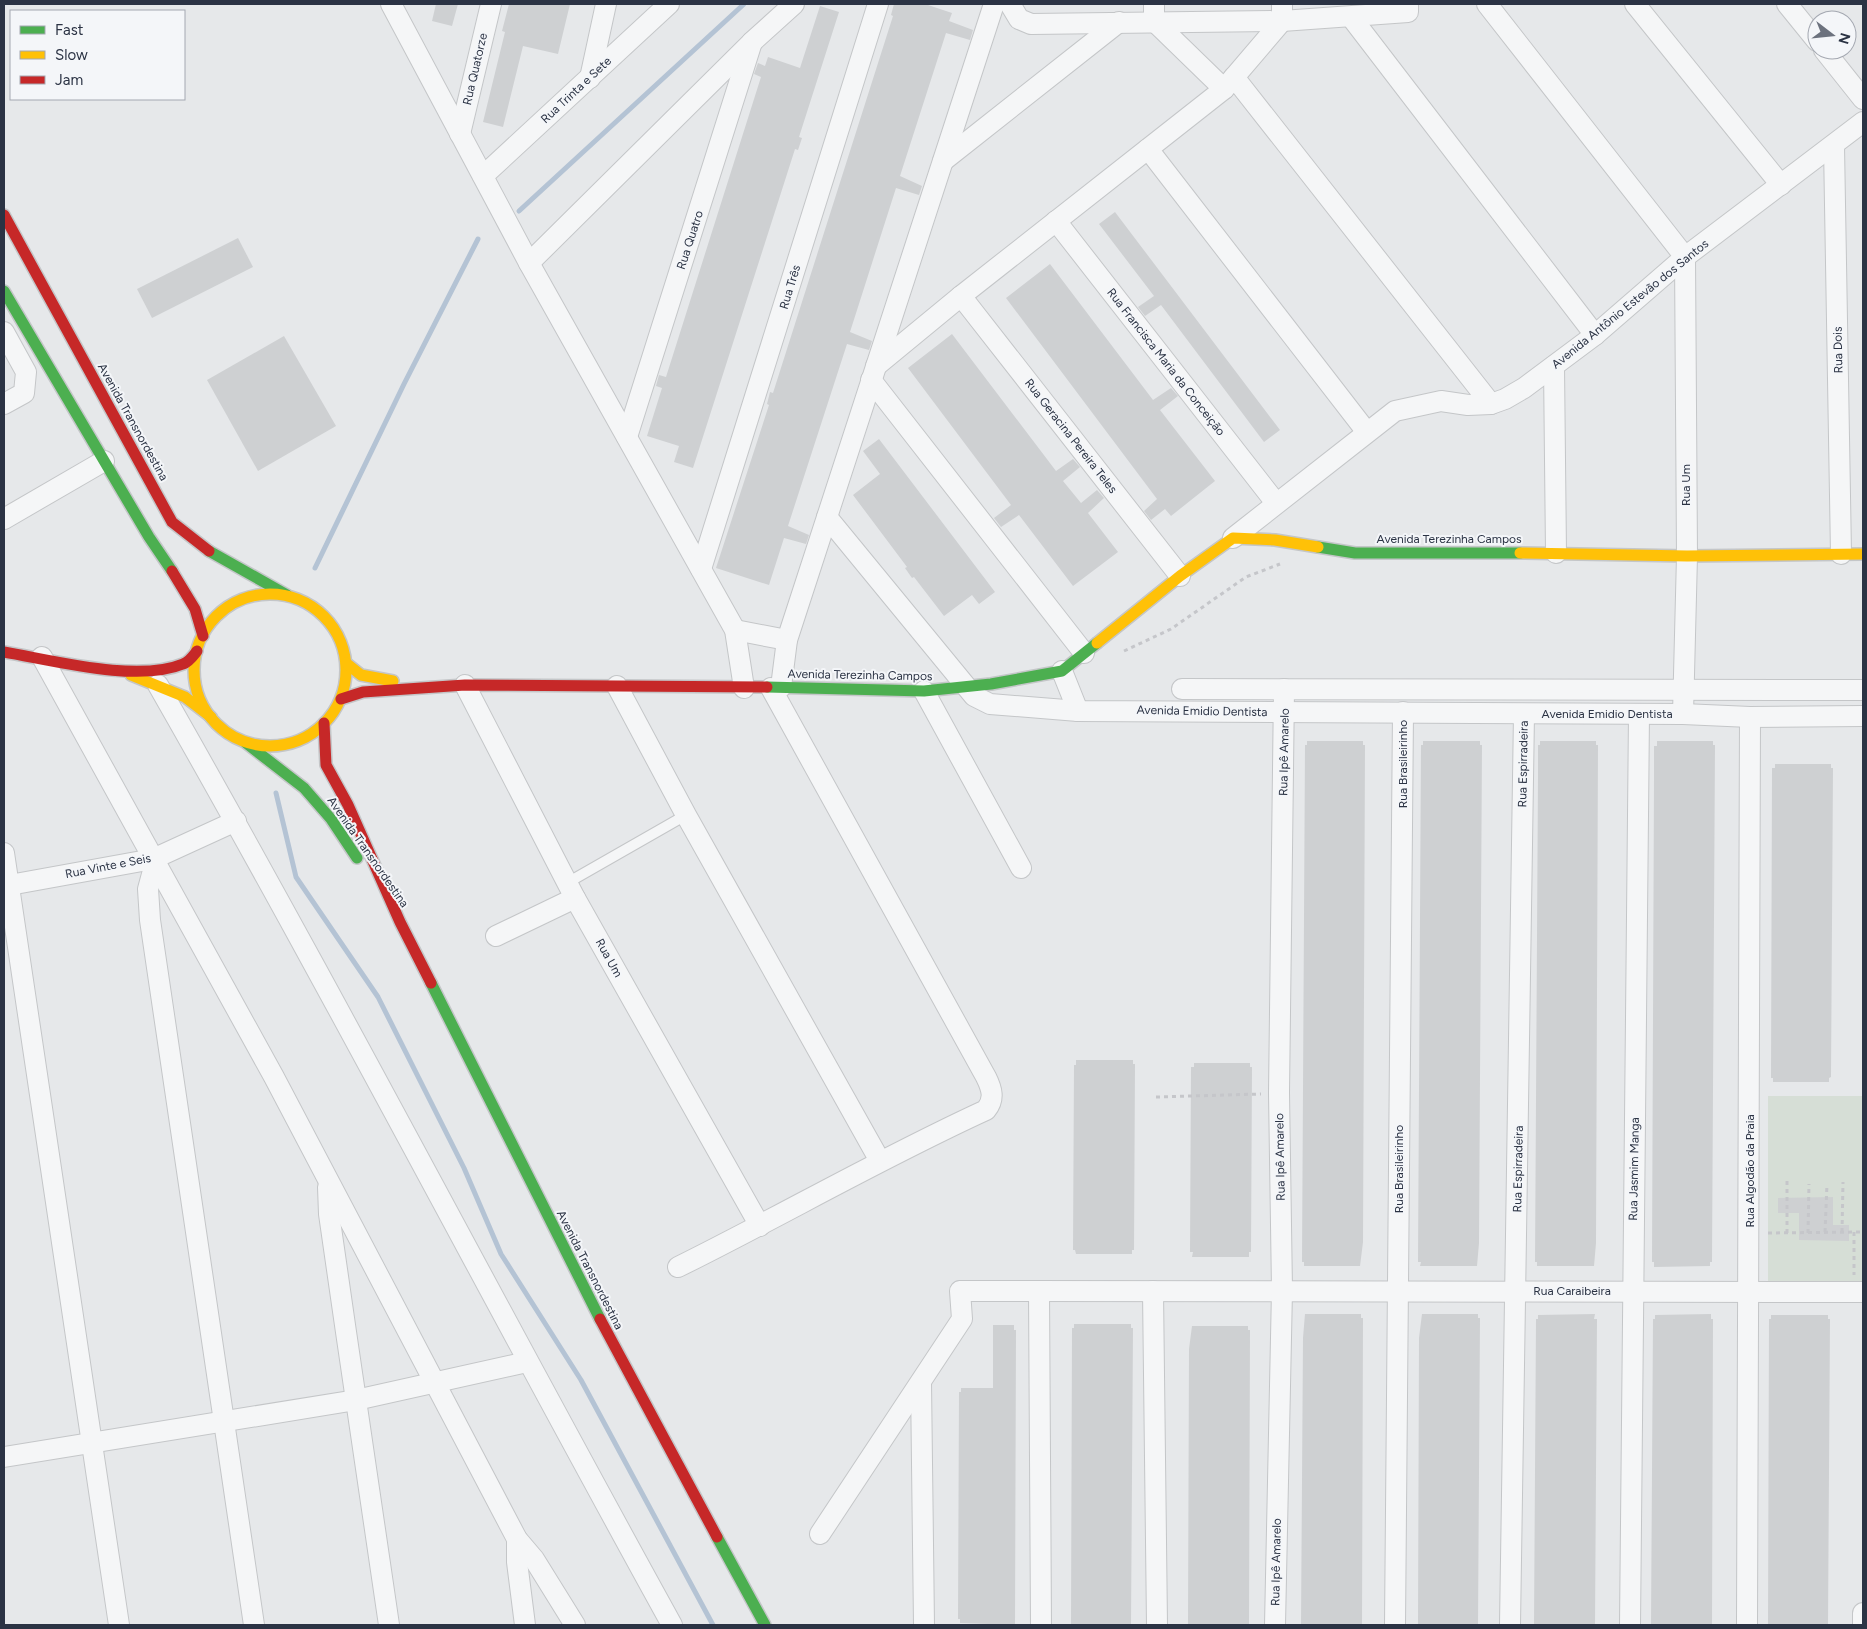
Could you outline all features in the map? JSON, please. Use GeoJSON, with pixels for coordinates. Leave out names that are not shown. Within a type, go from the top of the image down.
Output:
{"type":"FeatureCollection","features":[{"type":"Feature","properties":{"kind":"main road","name":"Avenida Transnordestina"},"geometry":{"type":"LineString","coordinates":[[4,215],[172,522],[188,536],[220,558],[287,595]]}},
{"type":"Feature","properties":{"kind":"main road"},"geometry":{"type":"LineString","coordinates":[[4,291],[151,540],[190,599],[198,614],[202,636]]}},
{"type":"Feature","properties":{"kind":"main road","name":"Avenida Terezinha Campos"},"geometry":{"type":"LineString","coordinates":[[439,686],[617,686],[924,691],[968,687],[1062,670],[1180,576],[1233,538],[1275,540],[1355,553],[1556,553],[1687,556],[1863,554]]}},
{"type":"Feature","properties":{"kind":"main road"},"geometry":{"type":"LineString","coordinates":[[115,669],[158,684],[185,697],[223,729],[243,741],[262,746],[291,743],[309,735],[324,723],[341,699],[346,663],[343,646],[331,623],[311,605],[287,595],[256,595],[234,603],[216,617],[202,636],[197,651],[195,674],[197,689],[210,717]]}},
{"type":"Feature","properties":{"kind":"main road"},"geometry":{"type":"LineString","coordinates":[[4,652],[147,672],[185,664],[197,651]]}},
{"type":"Feature","properties":{"kind":"main road"},"geometry":{"type":"LineString","coordinates":[[346,663],[352,671],[362,677],[439,686]]}},
{"type":"Feature","properties":{"kind":"main road"},"geometry":{"type":"LineString","coordinates":[[341,699],[363,692],[439,686]]}},
{"type":"Feature","properties":{"kind":"main road","name":"Avenida Transnordestina"},"geometry":{"type":"LineString","coordinates":[[324,723],[326,765],[348,805],[400,922],[607,1333],[765,1625]]}},
{"type":"Feature","properties":{"kind":"main road","name":"Avenida Transnordestina"},"geometry":{"type":"LineString","coordinates":[[243,741],[304,788],[318,803],[400,922]]}},
{"type":"Feature","properties":{"kind":"street"},"geometry":{"type":"LineString","coordinates":[[391,4],[529,263],[735,630],[744,688]]}},
{"type":"Feature","properties":{"kind":"street","name":"Rua Quatorze"},"geometry":{"type":"LineString","coordinates":[[460,134],[491,4]]}},
{"type":"Feature","properties":{"kind":"street"},"geometry":{"type":"LineString","coordinates":[[590,78],[606,4]]}},
{"type":"Feature","properties":{"kind":"street","name":"Rua Trinta e Sete"},"geometry":{"type":"LineString","coordinates":[[483,176],[669,4]]}},
{"type":"Feature","properties":{"kind":"street"},"geometry":{"type":"LineString","coordinates":[[529,263],[752,42],[794,4]]}},
{"type":"Feature","properties":{"kind":"street","name":"Rua Três"},"geometry":{"type":"LineString","coordinates":[[701,569],[878,4]]}},
{"type":"Feature","properties":{"kind":"street"},"geometry":{"type":"LineString","coordinates":[[678,1267],[760,1226],[880,1161],[986,1110],[991,1104],[992,1089],[776,688],[787,640],[994,4]]}},
{"type":"Feature","properties":{"kind":"street"},"geometry":{"type":"LineString","coordinates":[[1010,4],[1015,15],[1024,22],[1119,22],[1154,12],[1282,12],[1351,17],[1408,12],[1408,4]]}},
{"type":"Feature","properties":{"kind":"street"},"geometry":{"type":"LineString","coordinates":[[1487,4],[1685,257]]}},
{"type":"Feature","properties":{"kind":"street"},"geometry":{"type":"LineString","coordinates":[[1636,4],[1782,185]]}},
{"type":"Feature","properties":{"kind":"street"},"geometry":{"type":"LineString","coordinates":[[1787,4],[1807,29]]}},
{"type":"Feature","properties":{"kind":"street"},"geometry":{"type":"LineString","coordinates":[[1154,12],[1229,83],[1491,404]]}},
{"type":"Feature","properties":{"kind":"street"},"geometry":{"type":"LineString","coordinates":[[874,373],[961,296],[1229,83],[1282,12]]}},
{"type":"Feature","properties":{"kind":"street"},"geometry":{"type":"LineString","coordinates":[[1351,17],[1595,335]]}},
{"type":"Feature","properties":{"kind":"street"},"geometry":{"type":"LineString","coordinates":[[942,161],[1119,22]]}},
{"type":"Feature","properties":{"kind":"street","name":"Rua Quatro"},"geometry":{"type":"LineString","coordinates":[[627,437],[752,42]]}},
{"type":"Feature","properties":{"kind":"street"},"geometry":{"type":"LineString","coordinates":[[1832,60],[1863,99]]}},
{"type":"Feature","properties":{"kind":"street","name":"Avenida Antônio Estevão dos Santos"},"geometry":{"type":"LineString","coordinates":[[1233,538],[1366,431],[1395,410],[1441,401],[1468,405],[1491,404],[1505,399],[1524,388],[1595,335],[1685,257],[1834,146],[1863,122]]}},
{"type":"Feature","properties":{"kind":"street","name":"Rua Dois"},"geometry":{"type":"LineString","coordinates":[[1834,146],[1841,554]]}},
{"type":"Feature","properties":{"kind":"street"},"geometry":{"type":"LineString","coordinates":[[1148,149],[1366,431]]}},
{"type":"Feature","properties":{"kind":"street","name":"Rua Francisca Maria da Conceição"},"geometry":{"type":"LineString","coordinates":[[1056,221],[1276,503]]}},
{"type":"Feature","properties":{"kind":"street","name":"Rua Um"},"geometry":{"type":"LineString","coordinates":[[1683,714],[1687,556],[1685,257]]}},
{"type":"Feature","properties":{"kind":"street","name":"Rua Geracina Pereira Teles"},"geometry":{"type":"LineString","coordinates":[[961,296],[1180,576]]}},
{"type":"Feature","properties":{"kind":"street"},"geometry":{"type":"LineString","coordinates":[[4,332],[26,372],[24,393],[4,404]]}},
{"type":"Feature","properties":{"kind":"street"},"geometry":{"type":"LineString","coordinates":[[1554,366],[1556,553]]}},
{"type":"Feature","properties":{"kind":"street"},"geometry":{"type":"LineString","coordinates":[[874,373],[1084,653]]}},
{"type":"Feature","properties":{"kind":"street"},"geometry":{"type":"LineString","coordinates":[[4,519],[104,460]]}},
{"type":"Feature","properties":{"kind":"street","name":"Avenida Emidio Dentista"},"geometry":{"type":"LineString","coordinates":[[827,517],[977,699],[990,704],[1078,711],[1683,714],[1750,717],[1863,716]]}},
{"type":"Feature","properties":{"kind":"street"},"geometry":{"type":"LineString","coordinates":[[735,630],[787,640]]}},
{"type":"Feature","properties":{"kind":"street"},"geometry":{"type":"LineString","coordinates":[[42,657],[274,1077],[517,1539],[539,1567],[574,1625]]}},
{"type":"Feature","properties":{"kind":"street"},"geometry":{"type":"LineString","coordinates":[[1062,670],[1078,711]]}},
{"type":"Feature","properties":{"kind":"street"},"geometry":{"type":"LineString","coordinates":[[158,684],[236,821],[527,1362],[672,1625]]}},
{"type":"Feature","properties":{"kind":"street","name":"Rua Um"},"geometry":{"type":"LineString","coordinates":[[465,685],[571,891],[760,1226]]}},
{"type":"Feature","properties":{"kind":"street"},"geometry":{"type":"LineString","coordinates":[[617,686],[686,816],[880,1161]]}},
{"type":"Feature","properties":{"kind":"street","name":"Avenida Emidio Dentista"},"geometry":{"type":"LineString","coordinates":[[1182,689],[1863,690]]}},
{"type":"Feature","properties":{"kind":"street","name":"Rua Ipê Amarelo"},"geometry":{"type":"LineString","coordinates":[[1275,1625],[1282,1290],[1279,1093],[1284,689]]}},
{"type":"Feature","properties":{"kind":"street"},"geometry":{"type":"LineString","coordinates":[[924,691],[1021,868]]}},
{"type":"Feature","properties":{"kind":"street","name":"Rua Brasileirinho"},"geometry":{"type":"LineString","coordinates":[[1395,1625],[1403,712]]}},
{"type":"Feature","properties":{"kind":"street","name":"Rua Espirradeira"},"geometry":{"type":"LineString","coordinates":[[1510,1625],[1524,714]]}},
{"type":"Feature","properties":{"kind":"street","name":"Rua Jasmim Manga"},"geometry":{"type":"LineString","coordinates":[[1630,1625],[1639,714]]}},
{"type":"Feature","properties":{"kind":"street","name":"Rua Algodão da Praia"},"geometry":{"type":"LineString","coordinates":[[1747,1625],[1750,1292],[1750,717]]}},
{"type":"Feature","properties":{"kind":"street","name":"Rua Vinte e Seis"},"geometry":{"type":"LineString","coordinates":[[6,885],[154,861],[236,821]]}},
{"type":"Feature","properties":{"kind":"street"},"geometry":{"type":"LineString","coordinates":[[4,853],[6,885],[119,1625]]}},
{"type":"Feature","properties":{"kind":"street"},"geometry":{"type":"LineString","coordinates":[[154,861],[148,889],[150,920],[254,1625]]}},
{"type":"Feature","properties":{"kind":"street"},"geometry":{"type":"LineString","coordinates":[[496,936],[571,891]]}},
{"type":"Feature","properties":{"kind":"street"},"geometry":{"type":"LineString","coordinates":[[328,1180],[329,1214],[389,1625]]}},
{"type":"Feature","properties":{"kind":"street","name":"Rua Caraibeira"},"geometry":{"type":"LineString","coordinates":[[921,1382],[962,1319],[960,1291],[1750,1292],[1859,1285]]}},
{"type":"Feature","properties":{"kind":"street"},"geometry":{"type":"LineString","coordinates":[[1039,1291],[1041,1625]]}},
{"type":"Feature","properties":{"kind":"street"},"geometry":{"type":"LineString","coordinates":[[1153,1291],[1157,1625]]}},
{"type":"Feature","properties":{"kind":"street"},"geometry":{"type":"LineString","coordinates":[[4,1457],[356,1400],[436,1384],[527,1362]]}},
{"type":"Feature","properties":{"kind":"street"},"geometry":{"type":"LineString","coordinates":[[820,1534],[921,1382]]}},
{"type":"Feature","properties":{"kind":"street"},"geometry":{"type":"LineString","coordinates":[[921,1382],[924,1625]]}},
{"type":"Feature","properties":{"kind":"street"},"geometry":{"type":"LineString","coordinates":[[517,1539],[517,1562],[525,1625]]}},
{"type":"Feature","properties":{"kind":"street"},"geometry":{"type":"LineString","coordinates":[[1863,1613],[1863,1625]]}},
{"type":"Feature","properties":{"kind":"lane"},"geometry":{"type":"LineString","coordinates":[[571,891],[686,816]]}},
{"type":"Feature","properties":{"kind":"path"},"geometry":{"type":"LineString","coordinates":[[1116,655],[1171,629],[1246,577],[1286,562]]}},
{"type":"Feature","properties":{"kind":"path"},"geometry":{"type":"LineString","coordinates":[[1156,1097],[1279,1093]]}},
{"type":"Feature","properties":{"kind":"path"},"geometry":{"type":"LineString","coordinates":[[1787,1181],[1787,1233]]}},
{"type":"Feature","properties":{"kind":"path"},"geometry":{"type":"LineString","coordinates":[[1842,1232],[1843,1182]]}},
{"type":"Feature","properties":{"kind":"path"},"geometry":{"type":"LineString","coordinates":[[1808,1233],[1809,1184]]}},
{"type":"Feature","properties":{"kind":"path"},"geometry":{"type":"LineString","coordinates":[[1825,1232],[1826,1184]]}},
{"type":"Feature","properties":{"kind":"path"},"geometry":{"type":"LineString","coordinates":[[1854,1232],[1859,1285]]}},
{"type":"Feature","properties":{"kind":"path"},"geometry":{"type":"LineString","coordinates":[[1768,1234],[1863,1232]]}},
{"type":"Feature","properties":{"kind":"shaded area"},"geometry":{"type":"Polygon","coordinates":[[[1768,1096],[1863,1096],[1863,1288],[1768,1288],[1768,1096]]]}},
{"type":"Feature","properties":{"kind":"building"},"geometry":{"type":"Polygon","coordinates":[[[436,4],[458,4],[452,26],[432,21],[436,4]]]}},
{"type":"Feature","properties":{"kind":"building"},"geometry":{"type":"Polygon","coordinates":[[[509,4],[570,4],[558,54],[523,46],[503,127],[483,122],[505,32],[502,31],[509,4]]]}},
{"type":"Feature","properties":{"kind":"building"},"geometry":{"type":"Polygon","coordinates":[[[894,4],[925,4],[952,13],[949,21],[973,30],[970,40],[946,33],[900,176],[922,186],[919,195],[896,188],[850,332],[872,341],[869,350],[847,344],[788,526],[809,535],[806,544],[784,538],[769,585],[716,568],[769,405],[767,404],[770,392],[773,393],[893,16],[891,15],[894,4]]]}},
{"type":"Feature","properties":{"kind":"building"},"geometry":{"type":"Polygon","coordinates":[[[820,6],[839,12],[799,137],[802,138],[798,150],[795,149],[693,468],[674,462],[679,446],[647,436],[662,388],[656,386],[659,375],[666,377],[761,77],[754,74],[758,63],[765,66],[768,57],[800,68],[820,6]]]}},
{"type":"Feature","properties":{"kind":"building"},"geometry":{"type":"Polygon","coordinates":[[[1115,212],[1280,430],[1264,442],[1161,305],[1145,316],[1138,307],[1154,296],[1099,224],[1115,212]]]}},
{"type":"Feature","properties":{"kind":"building"},"geometry":{"type":"Polygon","coordinates":[[[238,238],[253,267],[152,318],[137,289],[238,238]]]}},
{"type":"Feature","properties":{"kind":"building"},"geometry":{"type":"Polygon","coordinates":[[[1050,264],[1153,400],[1171,388],[1178,396],[1160,410],[1215,481],[1171,516],[1165,509],[1151,520],[1144,511],[1157,499],[1006,298],[1050,264]]]}},
{"type":"Feature","properties":{"kind":"building"},"geometry":{"type":"Polygon","coordinates":[[[952,334],[1056,471],[1073,459],[1080,467],[1063,481],[1081,503],[1097,490],[1104,498],[1088,513],[1118,552],[1073,586],[1019,515],[1001,527],[994,518],[1011,505],[908,368],[952,334]]]}},
{"type":"Feature","properties":{"kind":"building"},"geometry":{"type":"Polygon","coordinates":[[[284,336],[336,426],[258,471],[207,380],[284,336]]]}},
{"type":"Feature","properties":{"kind":"building"},"geometry":{"type":"Polygon","coordinates":[[[879,439],[995,592],[979,604],[972,595],[944,616],[914,577],[912,578],[905,568],[907,567],[853,495],[880,474],[863,451],[879,439]]]}},
{"type":"Feature","properties":{"kind":"building"},"geometry":{"type":"Polygon","coordinates":[[[1307,741],[1363,741],[1363,745],[1365,745],[1363,1242],[1360,1266],[1304,1266],[1304,1262],[1302,1262],[1305,745],[1307,745],[1307,741]]]}},
{"type":"Feature","properties":{"kind":"building"},"geometry":{"type":"Polygon","coordinates":[[[1423,741],[1480,741],[1480,745],[1482,745],[1479,1243],[1477,1266],[1420,1266],[1421,1262],[1418,1262],[1421,745],[1423,745],[1423,741]]]}},
{"type":"Feature","properties":{"kind":"building"},"geometry":{"type":"Polygon","coordinates":[[[1540,741],[1596,741],[1596,745],[1598,745],[1596,1243],[1594,1266],[1537,1266],[1537,1262],[1535,1262],[1538,745],[1540,745],[1540,741]]]}},
{"type":"Feature","properties":{"kind":"building"},"geometry":{"type":"Polygon","coordinates":[[[1657,741],[1713,741],[1713,745],[1715,745],[1712,1262],[1710,1262],[1710,1266],[1654,1267],[1654,1262],[1652,1262],[1654,746],[1657,746],[1657,741]]]}},
{"type":"Feature","properties":{"kind":"building"},"geometry":{"type":"Polygon","coordinates":[[[1775,764],[1831,764],[1831,768],[1833,768],[1831,1077],[1829,1082],[1773,1082],[1773,1078],[1771,1078],[1772,768],[1775,768],[1775,764]]]}},
{"type":"Feature","properties":{"kind":"building"},"geometry":{"type":"Polygon","coordinates":[[[1076,1060],[1133,1060],[1133,1064],[1135,1064],[1134,1250],[1132,1250],[1132,1254],[1076,1254],[1075,1250],[1073,1250],[1074,1065],[1076,1065],[1076,1060]]]}},
{"type":"Feature","properties":{"kind":"building"},"geometry":{"type":"Polygon","coordinates":[[[1194,1063],[1250,1063],[1250,1067],[1252,1067],[1251,1252],[1249,1252],[1249,1257],[1192,1257],[1193,1252],[1190,1252],[1191,1067],[1194,1067],[1194,1063]]]}},
{"type":"Feature","properties":{"kind":"building"},"geometry":{"type":"Polygon","coordinates":[[[1833,1197],[1833,1225],[1849,1225],[1849,1241],[1799,1240],[1799,1213],[1778,1213],[1778,1198],[1833,1197]]]}},
{"type":"Feature","properties":{"kind":"building"},"geometry":{"type":"Polygon","coordinates":[[[1305,1314],[1361,1314],[1361,1318],[1363,1318],[1362,1625],[1301,1625],[1303,1338],[1305,1314]]]}},
{"type":"Feature","properties":{"kind":"building"},"geometry":{"type":"Polygon","coordinates":[[[1422,1314],[1478,1314],[1478,1318],[1480,1318],[1478,1625],[1418,1625],[1419,1338],[1422,1314]]]}},
{"type":"Feature","properties":{"kind":"building"},"geometry":{"type":"Polygon","coordinates":[[[1595,1314],[1594,1319],[1597,1319],[1595,1625],[1534,1625],[1536,1319],[1538,1319],[1538,1315],[1595,1314]]]}},
{"type":"Feature","properties":{"kind":"building"},"geometry":{"type":"Polygon","coordinates":[[[1711,1314],[1711,1319],[1713,1319],[1712,1625],[1651,1625],[1653,1319],[1655,1319],[1655,1315],[1711,1314]]]}},
{"type":"Feature","properties":{"kind":"building"},"geometry":{"type":"Polygon","coordinates":[[[1771,1315],[1828,1315],[1828,1319],[1830,1319],[1828,1625],[1768,1625],[1769,1319],[1771,1319],[1771,1315]]]}},
{"type":"Feature","properties":{"kind":"building"},"geometry":{"type":"Polygon","coordinates":[[[1074,1324],[1131,1324],[1131,1328],[1133,1328],[1131,1625],[1071,1625],[1072,1328],[1074,1328],[1074,1324]]]}},
{"type":"Feature","properties":{"kind":"building"},"geometry":{"type":"Polygon","coordinates":[[[993,1325],[1014,1325],[1014,1330],[1016,1330],[1015,1625],[960,1623],[960,1619],[958,1619],[959,1392],[961,1392],[961,1388],[993,1388],[993,1325]]]}},
{"type":"Feature","properties":{"kind":"building"},"geometry":{"type":"Polygon","coordinates":[[[1192,1326],[1248,1326],[1248,1330],[1250,1330],[1249,1625],[1188,1625],[1189,1349],[1192,1326]]]}},
{"type":"Feature","properties":{"kind":"waterway"},"geometry":{"type":"LineString","coordinates":[[519,211],[744,4]]}},
{"type":"Feature","properties":{"kind":"waterway"},"geometry":{"type":"LineString","coordinates":[[315,568],[404,384],[478,239]]}},
{"type":"Feature","properties":{"kind":"waterway"},"geometry":{"type":"LineString","coordinates":[[276,793],[296,877],[378,997],[464,1168],[501,1254],[581,1380],[713,1625]]}},
{"type":"Feature","properties":{"kind":"traffic: fast"},"geometry":{"type":"LineString","coordinates":[[4,291],[149,537],[172,571]]}},
{"type":"Feature","properties":{"kind":"traffic: fast"},"geometry":{"type":"LineString","coordinates":[[1318,547],[1355,553],[1520,553]]}},
{"type":"Feature","properties":{"kind":"traffic: fast"},"geometry":{"type":"LineString","coordinates":[[209,551],[287,595]]}},
{"type":"Feature","properties":{"kind":"traffic: fast"},"geometry":{"type":"LineString","coordinates":[[767,687],[924,691],[991,684],[1062,671],[1097,643]]}},
{"type":"Feature","properties":{"kind":"traffic: fast"},"geometry":{"type":"LineString","coordinates":[[246,743],[304,788],[331,819],[357,858]]}},
{"type":"Feature","properties":{"kind":"traffic: fast"},"geometry":{"type":"LineString","coordinates":[[431,983],[600,1319]]}},
{"type":"Feature","properties":{"kind":"traffic: fast"},"geometry":{"type":"LineString","coordinates":[[717,1537],[765,1625]]}},
{"type":"Feature","properties":{"kind":"traffic: slow"},"geometry":{"type":"LineString","coordinates":[[1097,643],[1180,576],[1233,538],[1275,540],[1318,547]]}},
{"type":"Feature","properties":{"kind":"traffic: slow"},"geometry":{"type":"LineString","coordinates":[[1520,553],[1687,556],[1863,554]]}},
{"type":"Feature","properties":{"kind":"traffic: slow"},"geometry":{"type":"LineString","coordinates":[[270,594],[285,595],[299,600],[324,616],[340,641],[345,655],[346,670],[345,685],[340,699],[324,724],[299,740],[285,745],[270,746],[255,745],[241,740],[216,724],[200,699],[195,685],[194,670],[195,655],[200,641],[216,616],[241,600],[255,595],[270,594]]}},
{"type":"Feature","properties":{"kind":"traffic: slow"},"geometry":{"type":"LineString","coordinates":[[346,663],[361,675],[393,681]]}},
{"type":"Feature","properties":{"kind":"traffic: slow"},"geometry":{"type":"LineString","coordinates":[[131,675],[185,697],[211,717]]}},
{"type":"Feature","properties":{"kind":"traffic: jam"},"geometry":{"type":"LineString","coordinates":[[4,215],[172,522],[209,551]]}},
{"type":"Feature","properties":{"kind":"traffic: jam"},"geometry":{"type":"LineString","coordinates":[[172,571],[195,609],[203,636]]}},
{"type":"Feature","properties":{"kind":"traffic: jam"},"geometry":{"type":"LineString","coordinates":[[4,652],[94,668],[142,671],[164,669],[183,664],[197,651]]}},
{"type":"Feature","properties":{"kind":"traffic: jam"},"geometry":{"type":"LineString","coordinates":[[341,699],[363,692],[465,685],[767,687]]}},
{"type":"Feature","properties":{"kind":"traffic: jam"},"geometry":{"type":"LineString","coordinates":[[324,723],[326,765],[348,805],[400,922],[431,983]]}},
{"type":"Feature","properties":{"kind":"traffic: jam"},"geometry":{"type":"LineString","coordinates":[[600,1319],[717,1537]]}}]}
